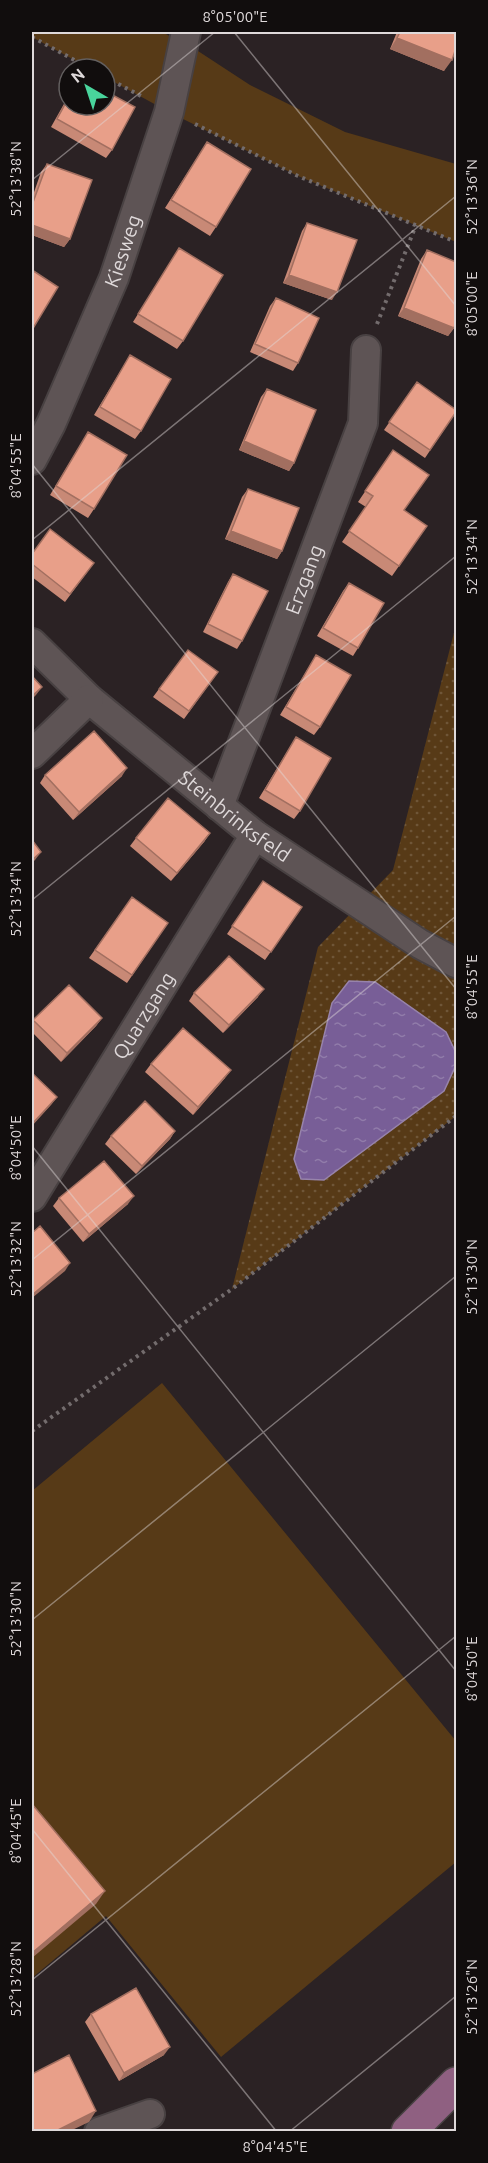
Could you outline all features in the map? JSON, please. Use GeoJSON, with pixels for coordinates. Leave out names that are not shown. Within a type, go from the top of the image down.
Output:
{"type":"FeatureCollection","features":[{"type":"Feature","properties":{"kind":"main road"},"geometry":{"type":"LineString","coordinates":[[408,2132],[456,2084]]}},
{"type":"Feature","properties":{"kind":"street","name":"Kiesweg"},"geometry":{"type":"LineString","coordinates":[[32,460],[51,424],[114,278],[170,112],[186,32]]}},
{"type":"Feature","properties":{"kind":"street","name":"Erzgang"},"geometry":{"type":"LineString","coordinates":[[219,806],[363,423],[366,350]]}},
{"type":"Feature","properties":{"kind":"street","name":"Steinbrinksfeld"},"geometry":{"type":"LineString","coordinates":[[32,643],[89,699],[255,835],[420,944],[456,963]]}},
{"type":"Feature","properties":{"kind":"street"},"geometry":{"type":"LineString","coordinates":[[32,754],[89,699]]}},
{"type":"Feature","properties":{"kind":"street","name":"Quarzgang"},"geometry":{"type":"LineString","coordinates":[[32,1197],[255,835]]}},
{"type":"Feature","properties":{"kind":"street"},"geometry":{"type":"LineString","coordinates":[[99,2132],[150,2114]]}},
{"type":"Feature","properties":{"kind":"path"},"geometry":{"type":"LineString","coordinates":[[32,36],[70,57]]}},
{"type":"Feature","properties":{"kind":"path"},"geometry":{"type":"LineString","coordinates":[[117,83],[298,176],[456,242]]}},
{"type":"Feature","properties":{"kind":"path"},"geometry":{"type":"LineString","coordinates":[[366,350],[417,225]]}},
{"type":"Feature","properties":{"kind":"path"},"geometry":{"type":"LineString","coordinates":[[32,1431],[223,1296],[456,1116]]}},
{"type":"Feature","properties":{"kind":"shaded area"},"geometry":{"type":"Polygon","coordinates":[[[32,32],[162,32],[198,51],[250,85],[345,132],[456,164],[456,242],[298,176],[169,112],[117,84],[117,57],[69,57],[32,37],[32,32]]]}},
{"type":"Feature","properties":{"kind":"shaded area"},"geometry":{"type":"Polygon","coordinates":[[[456,625],[456,1116],[232,1289],[318,947],[393,870],[456,625]]]}},
{"type":"Feature","properties":{"kind":"shaded area"},"geometry":{"type":"Polygon","coordinates":[[[162,1383],[456,1741],[456,1862],[221,2057],[106,1916],[32,1978],[32,1491],[162,1383]]]}},
{"type":"Feature","properties":{"kind":"water"},"geometry":{"type":"Polygon","coordinates":[[[349,981],[375,982],[446,1032],[456,1053],[456,1065],[444,1091],[324,1180],[301,1179],[294,1159],[332,1003],[349,981]]]}},
{"type":"Feature","properties":{"kind":"building"},"geometry":{"type":"Polygon","coordinates":[[[400,32],[456,32],[456,48],[452,60],[397,38],[400,32]]]}},
{"type":"Feature","properties":{"kind":"building"},"geometry":{"type":"Polygon","coordinates":[[[117,97],[135,107],[112,150],[57,119],[58,117],[117,117],[117,97]]]}},
{"type":"Feature","properties":{"kind":"building"},"geometry":{"type":"Polygon","coordinates":[[[207,142],[251,169],[216,227],[171,200],[207,142]]]}},
{"type":"Feature","properties":{"kind":"building"},"geometry":{"type":"Polygon","coordinates":[[[47,164],[92,180],[70,239],[32,225],[32,205],[47,164]]]}},
{"type":"Feature","properties":{"kind":"building"},"geometry":{"type":"Polygon","coordinates":[[[307,223],[357,240],[337,292],[289,275],[307,223]]]}},
{"type":"Feature","properties":{"kind":"building"},"geometry":{"type":"Polygon","coordinates":[[[179,248],[223,275],[183,341],[138,314],[179,248]]]}},
{"type":"Feature","properties":{"kind":"building"},"geometry":{"type":"Polygon","coordinates":[[[427,250],[456,262],[456,322],[454,328],[404,308],[427,250]]]}},
{"type":"Feature","properties":{"kind":"building"},"geometry":{"type":"Polygon","coordinates":[[[32,270],[58,287],[32,330],[32,270]]]}},
{"type":"Feature","properties":{"kind":"building"},"geometry":{"type":"Polygon","coordinates":[[[276,298],[319,318],[298,363],[255,344],[276,298]]]}},
{"type":"Feature","properties":{"kind":"building"},"geometry":{"type":"Polygon","coordinates":[[[130,355],[171,379],[141,431],[100,407],[130,355]]]}},
{"type":"Feature","properties":{"kind":"building"},"geometry":{"type":"Polygon","coordinates":[[[417,382],[456,410],[430,450],[389,422],[417,382]]]}},
{"type":"Feature","properties":{"kind":"building"},"geometry":{"type":"Polygon","coordinates":[[[267,389],[316,410],[294,463],[244,441],[267,389]]]}},
{"type":"Feature","properties":{"kind":"building"},"geometry":{"type":"Polygon","coordinates":[[[88,432],[127,455],[94,509],[56,486],[88,432]]]}},
{"type":"Feature","properties":{"kind":"building"},"geometry":{"type":"Polygon","coordinates":[[[393,450],[429,475],[404,510],[427,526],[399,566],[349,531],[373,496],[365,491],[393,450]]]}},
{"type":"Feature","properties":{"kind":"building"},"geometry":{"type":"Polygon","coordinates":[[[248,489],[299,508],[282,551],[231,531],[248,489]]]}},
{"type":"Feature","properties":{"kind":"building"},"geometry":{"type":"Polygon","coordinates":[[[50,529],[94,563],[70,594],[32,564],[32,554],[50,529]]]}},
{"type":"Feature","properties":{"kind":"building"},"geometry":{"type":"Polygon","coordinates":[[[233,574],[268,591],[242,641],[208,624],[233,574]]]}},
{"type":"Feature","properties":{"kind":"building"},"geometry":{"type":"Polygon","coordinates":[[[349,583],[384,603],[358,648],[323,628],[349,583]]]}},
{"type":"Feature","properties":{"kind":"building"},"geometry":{"type":"Polygon","coordinates":[[[188,650],[218,672],[189,711],[159,689],[188,650]]]}},
{"type":"Feature","properties":{"kind":"building"},"geometry":{"type":"Polygon","coordinates":[[[316,655],[351,675],[320,727],[286,707],[316,655]]]}},
{"type":"Feature","properties":{"kind":"building"},"geometry":{"type":"Polygon","coordinates":[[[32,676],[42,687],[32,696],[32,676]]]}},
{"type":"Feature","properties":{"kind":"building"},"geometry":{"type":"Polygon","coordinates":[[[94,731],[127,768],[79,812],[45,775],[94,731]]]}},
{"type":"Feature","properties":{"kind":"building"},"geometry":{"type":"Polygon","coordinates":[[[296,737],[331,758],[300,811],[265,790],[296,737]]]}},
{"type":"Feature","properties":{"kind":"building"},"geometry":{"type":"Polygon","coordinates":[[[168,798],[210,833],[177,873],[136,838],[168,798]]]}},
{"type":"Feature","properties":{"kind":"building"},"geometry":{"type":"Polygon","coordinates":[[[32,840],[41,852],[32,860],[32,840]]]}},
{"type":"Feature","properties":{"kind":"building"},"geometry":{"type":"Polygon","coordinates":[[[263,881],[302,907],[271,952],[232,926],[263,881]]]}},
{"type":"Feature","properties":{"kind":"building"},"geometry":{"type":"Polygon","coordinates":[[[132,897],[168,923],[132,975],[95,950],[132,897]]]}},
{"type":"Feature","properties":{"kind":"building"},"geometry":{"type":"Polygon","coordinates":[[[229,956],[264,989],[229,1025],[194,993],[229,956]]]}},
{"type":"Feature","properties":{"kind":"building"},"geometry":{"type":"Polygon","coordinates":[[[69,985],[102,1018],[67,1053],[33,1020],[69,985]]]}},
{"type":"Feature","properties":{"kind":"building"},"geometry":{"type":"Polygon","coordinates":[[[183,1028],[231,1070],[198,1107],[151,1064],[183,1028]]]}},
{"type":"Feature","properties":{"kind":"building"},"geometry":{"type":"Polygon","coordinates":[[[32,1073],[57,1097],[32,1124],[32,1073]]]}},
{"type":"Feature","properties":{"kind":"building"},"geometry":{"type":"Polygon","coordinates":[[[145,1101],[175,1131],[142,1166],[111,1136],[145,1101]]]}},
{"type":"Feature","properties":{"kind":"building"},"geometry":{"type":"Polygon","coordinates":[[[104,1161],[134,1196],[89,1234],[59,1198],[104,1161]]]}},
{"type":"Feature","properties":{"kind":"building"},"geometry":{"type":"Polygon","coordinates":[[[40,1226],[70,1263],[32,1295],[32,1233],[40,1226]]]}},
{"type":"Feature","properties":{"kind":"building"},"geometry":{"type":"Polygon","coordinates":[[[32,1804],[105,1891],[32,1953],[32,1804]]]}},
{"type":"Feature","properties":{"kind":"building"},"geometry":{"type":"Polygon","coordinates":[[[136,1988],[170,2047],[124,2073],[91,2014],[136,1988]]]}},
{"type":"Feature","properties":{"kind":"building"},"geometry":{"type":"Polygon","coordinates":[[[69,2055],[96,2111],[54,2132],[32,2132],[32,2074],[69,2055]]]}}]}
